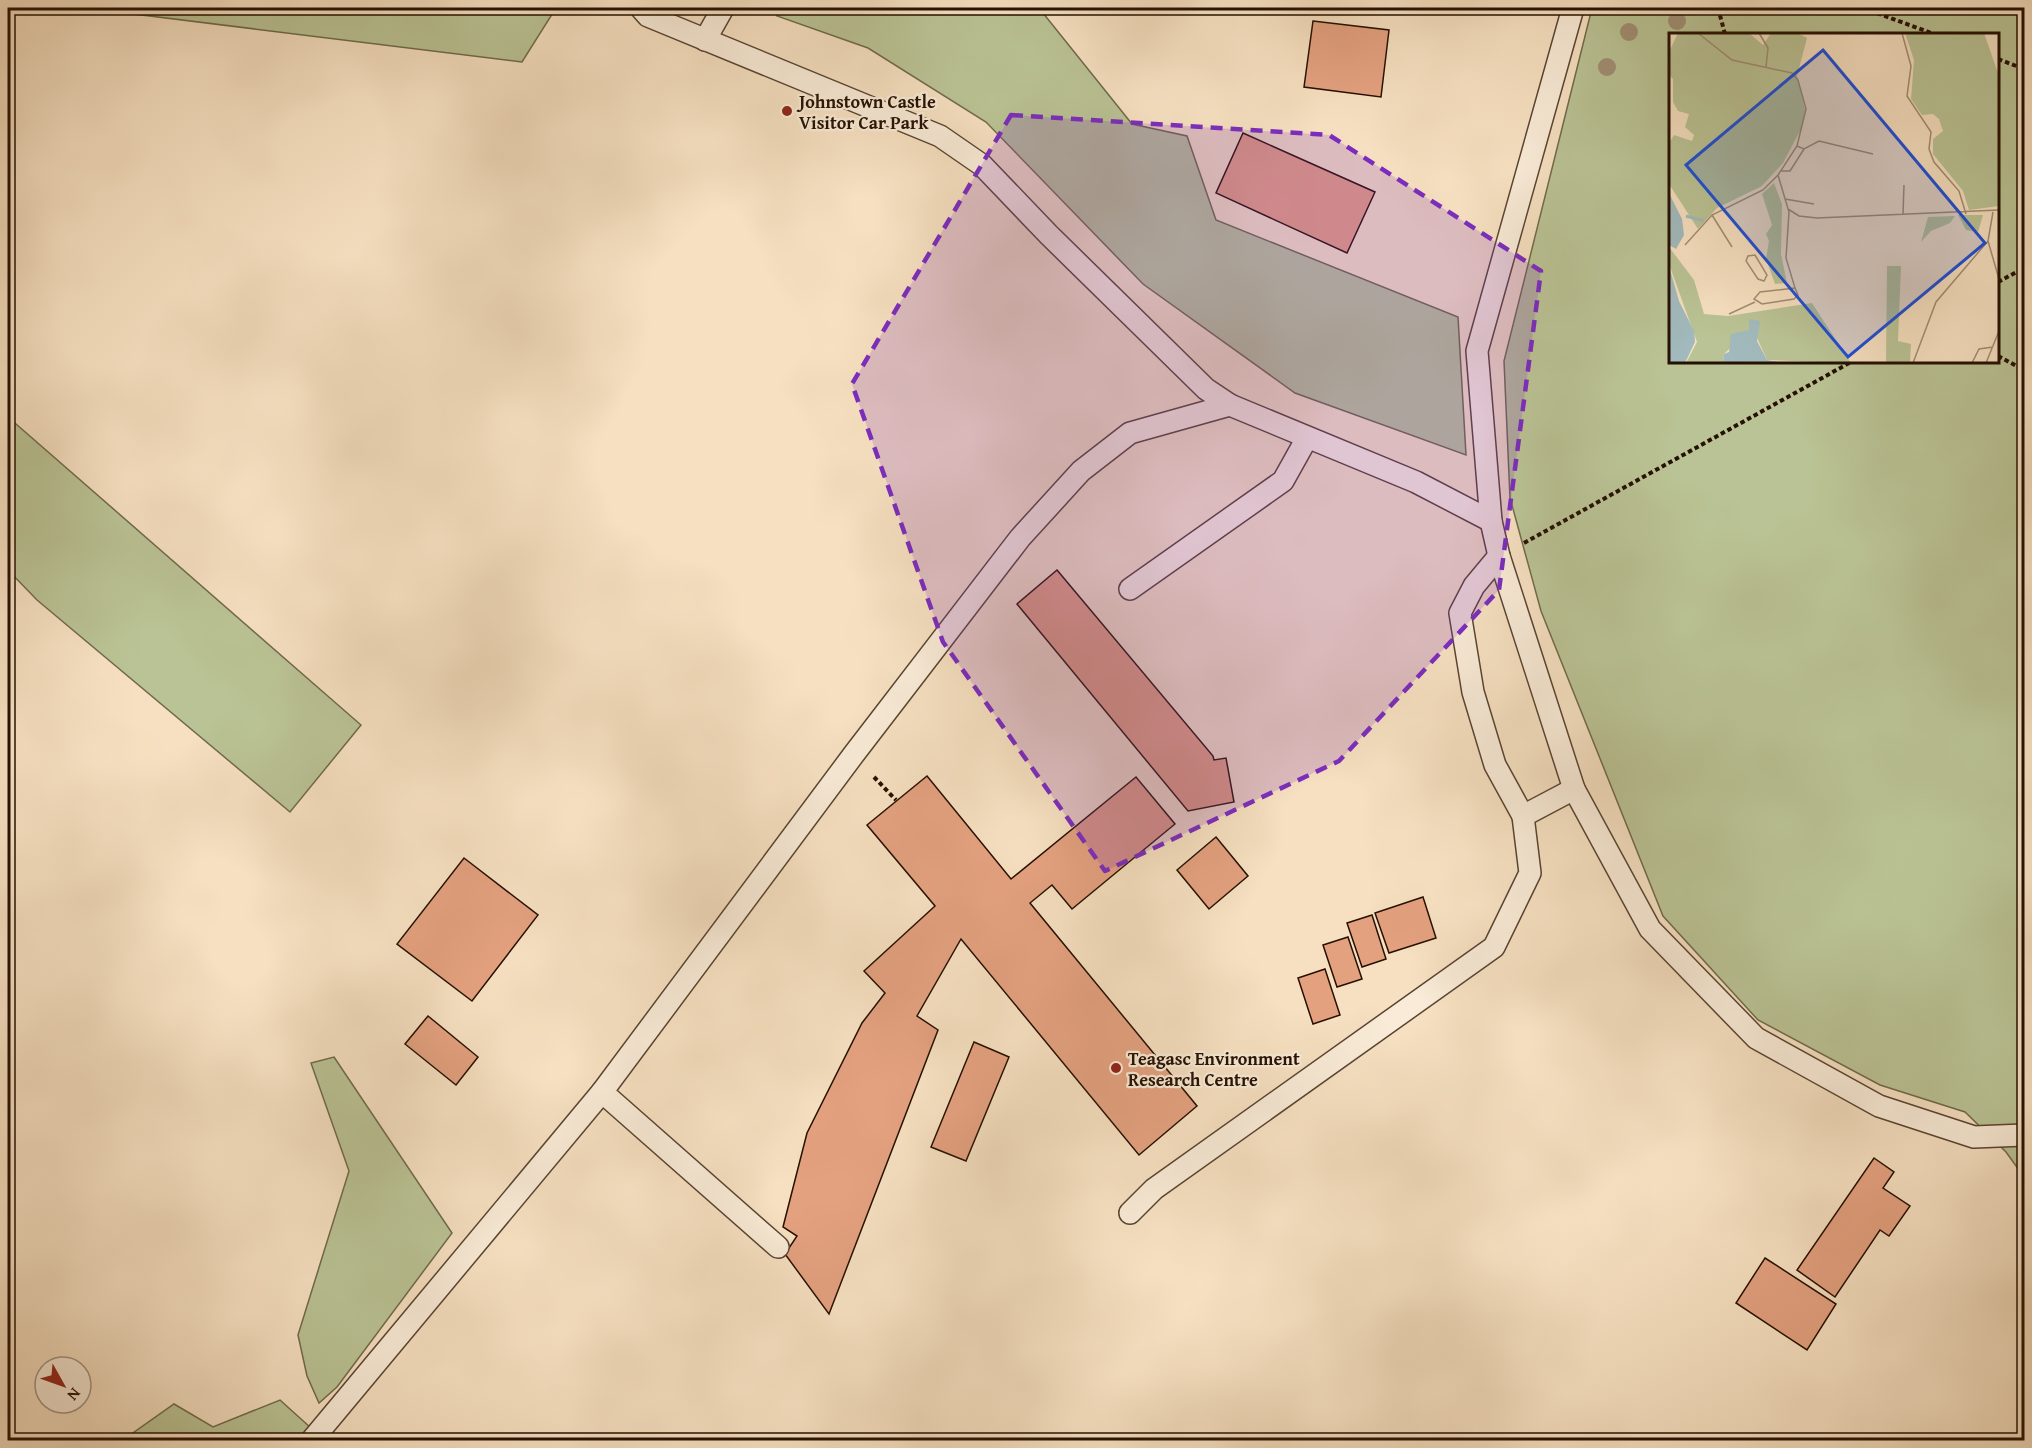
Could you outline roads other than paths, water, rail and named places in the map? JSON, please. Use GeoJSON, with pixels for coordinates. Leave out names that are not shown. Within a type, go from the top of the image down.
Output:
{"type":"FeatureCollection","features":[{"type":"Feature","properties":{"kind":"lane"},"geometry":{"type":"LineString","coordinates":[[641,8],[648,16],[940,136],[982,165],[1049,235],[1206,389],[1230,405],[1416,482],[1491,521]]}},
{"type":"Feature","properties":{"kind":"lane"},"geometry":{"type":"LineString","coordinates":[[705,40],[723,8]]}},
{"type":"Feature","properties":{"kind":"lane"},"geometry":{"type":"LineString","coordinates":[[1573,8],[1478,351],[1491,521],[1499,556],[1574,789],[1650,930],[1756,1038],[1879,1106],[1974,1137],[2025,1135]]}},
{"type":"Feature","properties":{"kind":"lane"},"geometry":{"type":"LineString","coordinates":[[312,1440],[602,1092],[854,754],[1020,538],[1081,471],[1130,434],[1230,405]]}},
{"type":"Feature","properties":{"kind":"lane"},"geometry":{"type":"LineString","coordinates":[[1130,589],[1282,481],[1307,438]]}},
{"type":"Feature","properties":{"kind":"lane"},"geometry":{"type":"LineString","coordinates":[[1130,1213],[1154,1189],[1494,947],[1530,873],[1523,816],[1492,754],[1473,692],[1460,613],[1474,586],[1499,556]]}},
{"type":"Feature","properties":{"kind":"lane"},"geometry":{"type":"LineString","coordinates":[[1523,816],[1574,789]]}},
{"type":"Feature","properties":{"kind":"lane"},"geometry":{"type":"LineString","coordinates":[[602,1092],[778,1247]]}},
{"type":"Feature","properties":{"kind":"place","name":"Johnstown Castle Visitor Car Park"},"geometry":{"type":"Point","coordinates":[787,111]}},
{"type":"Feature","properties":{"kind":"place","name":"Teagasc Environment Research Centre"},"geometry":{"type":"Point","coordinates":[1116,1068]}}]}
